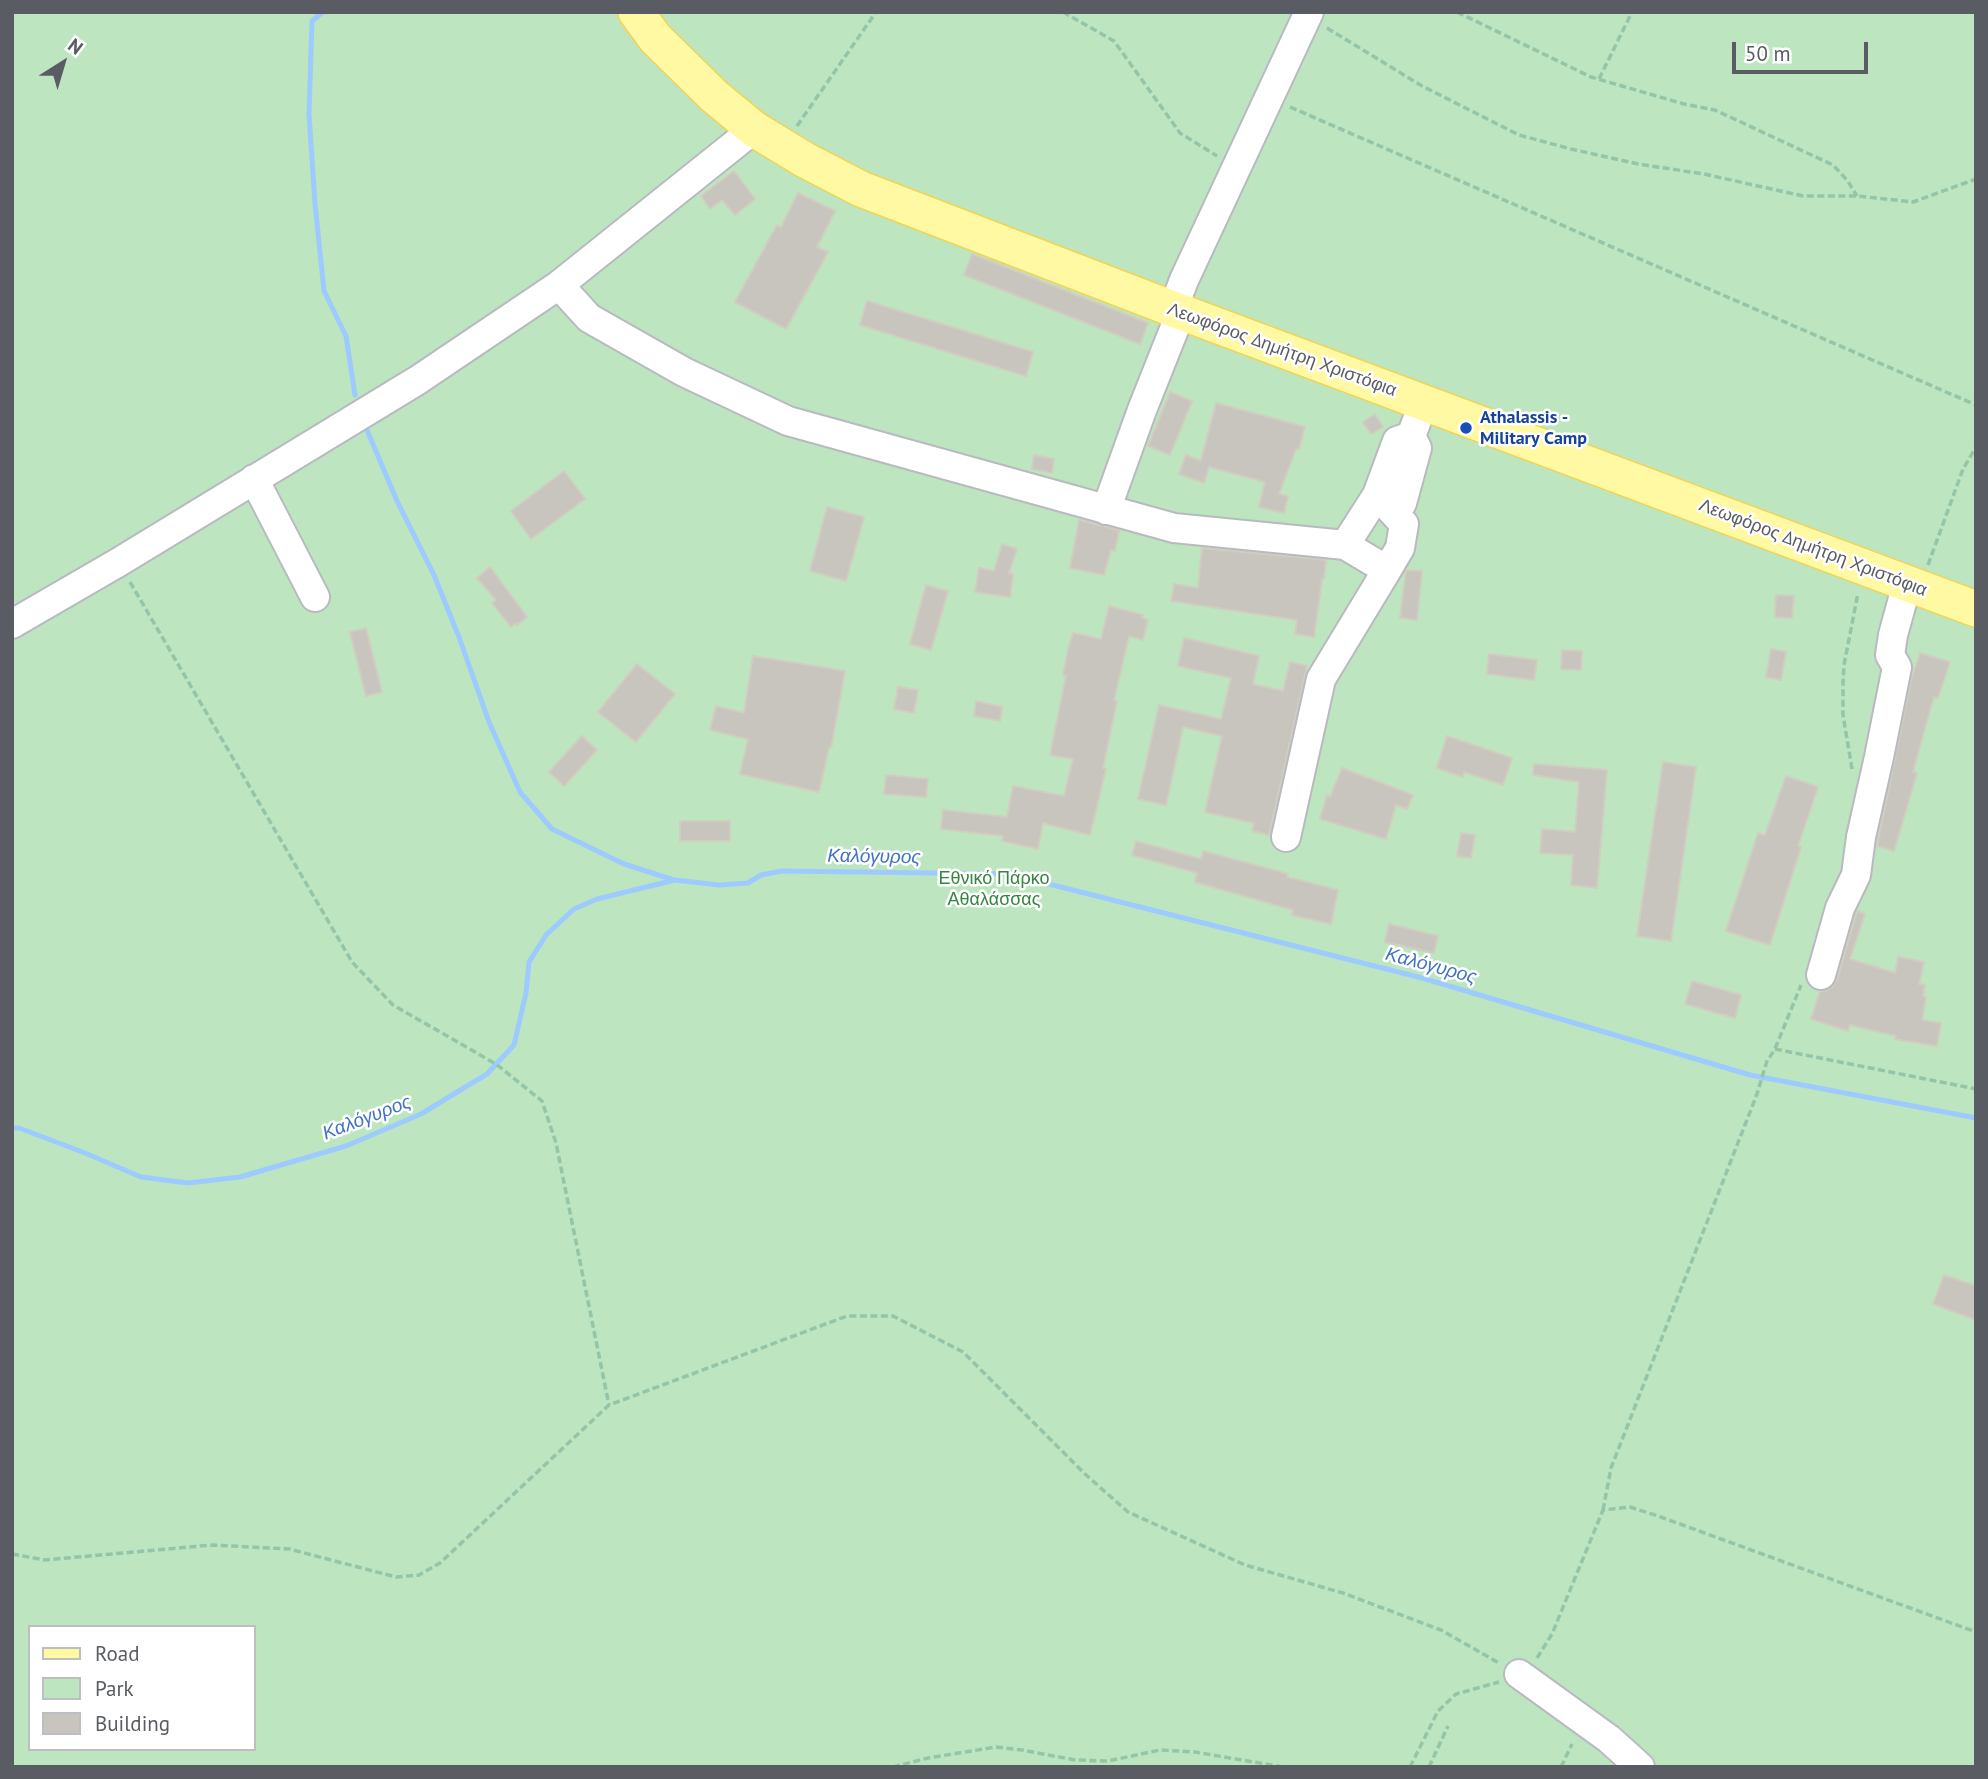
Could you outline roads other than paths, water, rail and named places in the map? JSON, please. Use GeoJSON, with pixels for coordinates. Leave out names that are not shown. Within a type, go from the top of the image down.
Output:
{"type":"FeatureCollection","features":[{"type":"Feature","properties":{"kind":"main road","name":"Λεωφόρος Δημήτρη Χριστόφια"},"geometry":{"type":"LineString","coordinates":[[636,12],[656,37],[714,96],[768,138],[861,189],[1177,311],[1976,609]]}},
{"type":"Feature","properties":{"kind":"lane"},"geometry":{"type":"LineString","coordinates":[[1106,510],[1177,311],[1184,280],[1308,14]]}},
{"type":"Feature","properties":{"kind":"lane"},"geometry":{"type":"LineString","coordinates":[[12,624],[418,380],[768,138]]}},
{"type":"Feature","properties":{"kind":"lane"},"geometry":{"type":"LineString","coordinates":[[559,285],[589,318],[684,372],[788,421],[1174,528],[1345,545],[1387,570]]}},
{"type":"Feature","properties":{"kind":"lane"},"geometry":{"type":"LineString","coordinates":[[1381,500],[1402,503],[1417,448],[1411,436],[1424,402]]}},
{"type":"Feature","properties":{"kind":"lane"},"geometry":{"type":"LineString","coordinates":[[254,479],[314,597]]}},
{"type":"Feature","properties":{"kind":"lane"},"geometry":{"type":"LineString","coordinates":[[1345,545],[1381,500]]}},
{"type":"Feature","properties":{"kind":"lane"},"geometry":{"type":"LineString","coordinates":[[1286,837],[1321,679],[1400,548],[1404,524],[1381,500]]}},
{"type":"Feature","properties":{"kind":"lane"},"geometry":{"type":"LineString","coordinates":[[1812,976],[1856,875],[1861,837],[1897,667],[1890,654],[1893,635],[1913,586]]}},
{"type":"Feature","properties":{"kind":"lane"},"geometry":{"type":"LineString","coordinates":[[1519,1674],[1609,1740],[1640,1767]]}},
{"type":"Feature","properties":{"kind":"waterway"},"geometry":{"type":"LineString","coordinates":[[323,12],[312,21],[309,114],[315,204],[324,291],[346,336],[355,395]]}},
{"type":"Feature","properties":{"kind":"waterway"},"geometry":{"type":"LineString","coordinates":[[367,430],[397,501],[434,575],[489,722],[520,792],[552,829],[624,864],[674,880]]}},
{"type":"Feature","properties":{"kind":"waterway","name":"Καλόγυρος"},"geometry":{"type":"LineString","coordinates":[[12,1128],[19,1128],[85,1153],[141,1177],[188,1183],[240,1177],[346,1146],[421,1114],[487,1074],[514,1045],[526,993],[529,962],[546,935],[574,909],[597,899],[675,880],[719,885],[748,883],[761,875],[782,871],[1009,874],[1422,978],[1750,1075],[1976,1118]]}},
{"type":"Feature","properties":{"kind":"place","name":"Athalassis - Military Camp"},"geometry":{"type":"Point","coordinates":[1466,428]}},
{"type":"Feature","properties":{"kind":"park label","name":"Εθνικό Πάρκο Αθαλάσσας"},"geometry":{"type":"Point","coordinates":[994,889]}}]}
